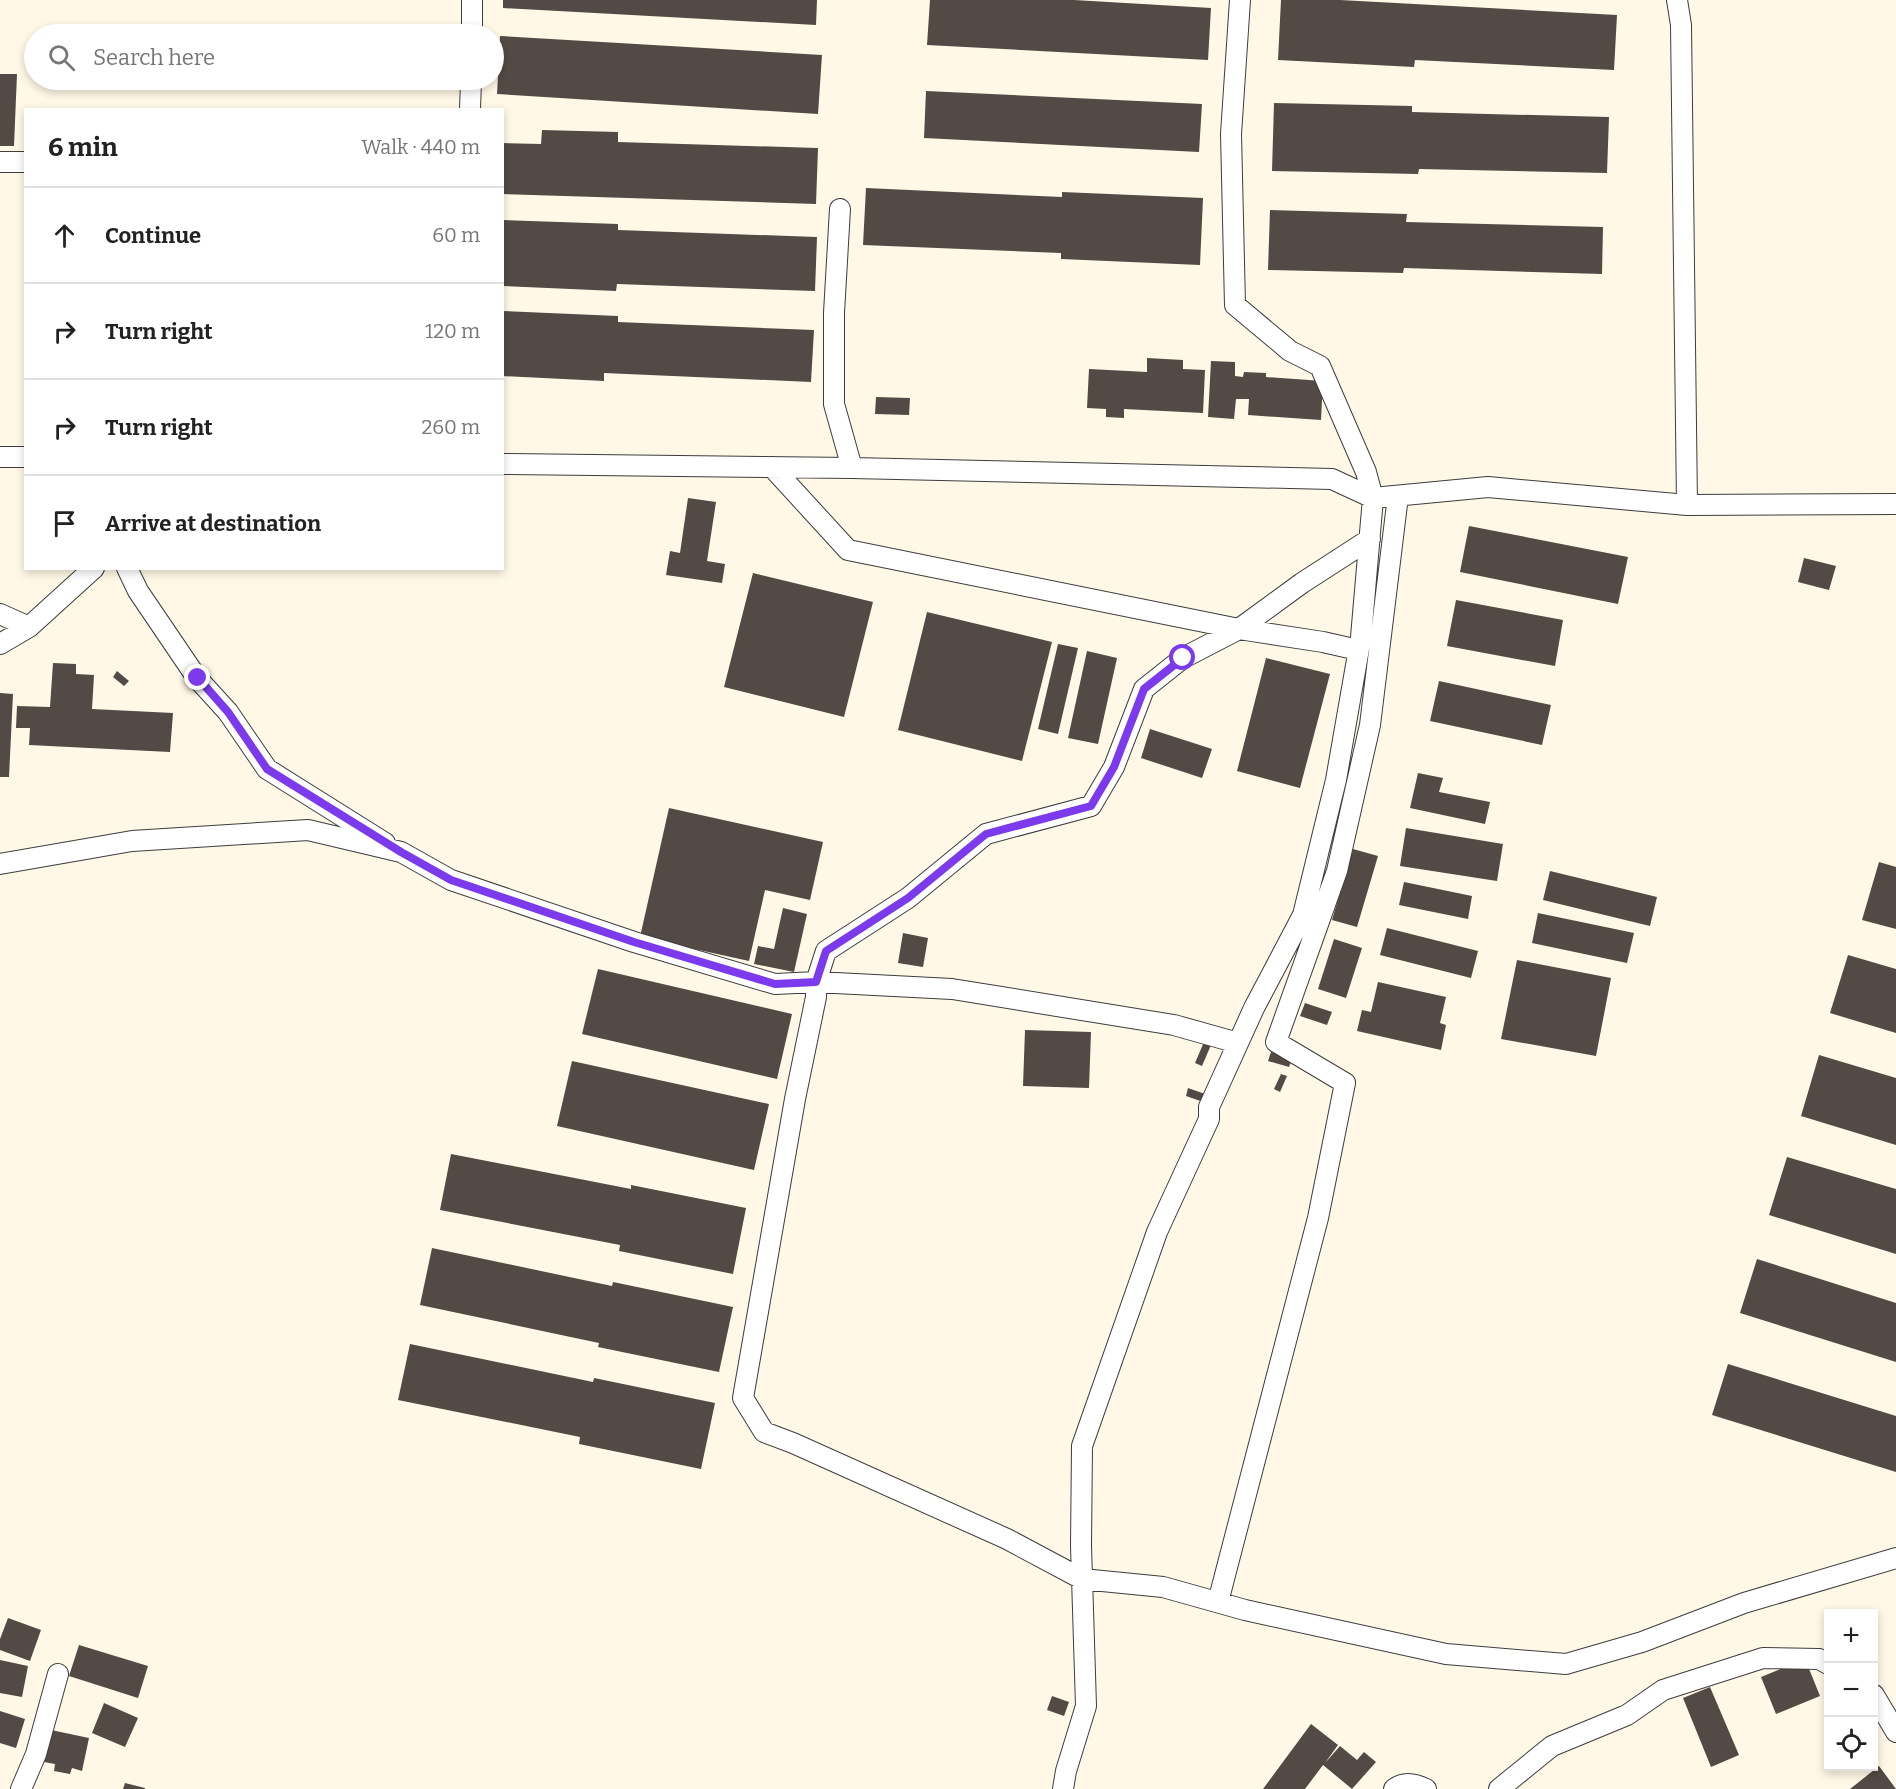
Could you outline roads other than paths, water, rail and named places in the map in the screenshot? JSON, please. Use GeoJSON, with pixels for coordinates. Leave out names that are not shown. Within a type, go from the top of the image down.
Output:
{"type":"FeatureCollection","features":[{"type":"Feature","properties":{"kind":"street"},"geometry":{"type":"LineString","coordinates":[[472,0],[472,24]]}},
{"type":"Feature","properties":{"kind":"street"},"geometry":{"type":"LineString","coordinates":[[1063,1789],[1066,1771],[1086,1706],[1082,1579],[1082,1446],[1157,1232],[1209,1119],[1209,1107],[1254,1008],[1303,915],[1336,780],[1358,650],[1370,539],[1373,498],[1366,472],[1320,366],[1290,351],[1235,305],[1231,134],[1240,0]]}},
{"type":"Feature","properties":{"kind":"street"},"geometry":{"type":"LineString","coordinates":[[1677,0],[1681,25],[1687,505]]}},
{"type":"Feature","properties":{"kind":"street"},"geometry":{"type":"LineString","coordinates":[[470,108],[471,90]]}},
{"type":"Feature","properties":{"kind":"street"},"geometry":{"type":"LineString","coordinates":[[0,162],[24,162]]}},
{"type":"Feature","properties":{"kind":"street"},"geometry":{"type":"LineString","coordinates":[[840,208],[834,313],[834,404],[852,468]]}},
{"type":"Feature","properties":{"kind":"street"},"geometry":{"type":"LineString","coordinates":[[0,457],[24,457]]}},
{"type":"Feature","properties":{"kind":"street"},"geometry":{"type":"LineString","coordinates":[[504,464],[852,468],[1332,479],[1373,498],[1488,487],[1687,505],[1896,504]]}},
{"type":"Feature","properties":{"kind":"street"},"geometry":{"type":"LineString","coordinates":[[772,467],[848,550],[1239,629],[1358,650]]}},
{"type":"Feature","properties":{"kind":"street"},"geometry":{"type":"LineString","coordinates":[[1218,1602],[1318,1218],[1345,1083],[1276,1042],[1337,871],[1370,724],[1398,496]]}},
{"type":"Feature","properties":{"kind":"street"},"geometry":{"type":"LineString","coordinates":[[1370,539],[1302,583],[1239,629],[1183,658],[1144,689],[1114,767],[1091,806],[986,834],[908,898],[826,951],[816,982],[816,997],[795,1099],[743,1398],[764,1432],[1007,1539],[1082,1579],[1163,1587],[1218,1602],[1446,1654],[1566,1664],[1642,1642],[1744,1603],[1896,1558]]}},
{"type":"Feature","properties":{"kind":"street"},"geometry":{"type":"LineString","coordinates":[[0,644],[29,627],[92,570]]}},
{"type":"Feature","properties":{"kind":"street"},"geometry":{"type":"LineString","coordinates":[[127,570],[138,591],[198,678],[228,712],[267,769],[401,852],[451,880],[634,942],[775,984],[816,982],[952,989],[1174,1025],[1238,1043]]}},
{"type":"Feature","properties":{"kind":"street"},"geometry":{"type":"LineString","coordinates":[[0,614],[29,627]]}},
{"type":"Feature","properties":{"kind":"street"},"geometry":{"type":"LineString","coordinates":[[0,864],[132,841],[308,830],[401,852]]}},
{"type":"Feature","properties":{"kind":"street"},"geometry":{"type":"LineString","coordinates":[[1499,1789],[1552,1746],[1627,1715],[1663,1690],[1763,1658],[1819,1659],[1826,1663]]}},
{"type":"Feature","properties":{"kind":"street"},"geometry":{"type":"LineString","coordinates":[[21,1789],[36,1754],[58,1674]]}},
{"type":"Feature","properties":{"kind":"street"},"geometry":{"type":"LineString","coordinates":[[1878,1702],[1896,1732]]}},
{"type":"Feature","properties":{"kind":"street"},"geometry":{"type":"LineString","coordinates":[[1394,1789],[1398,1786],[1415,1784],[1426,1789]]}}]}
